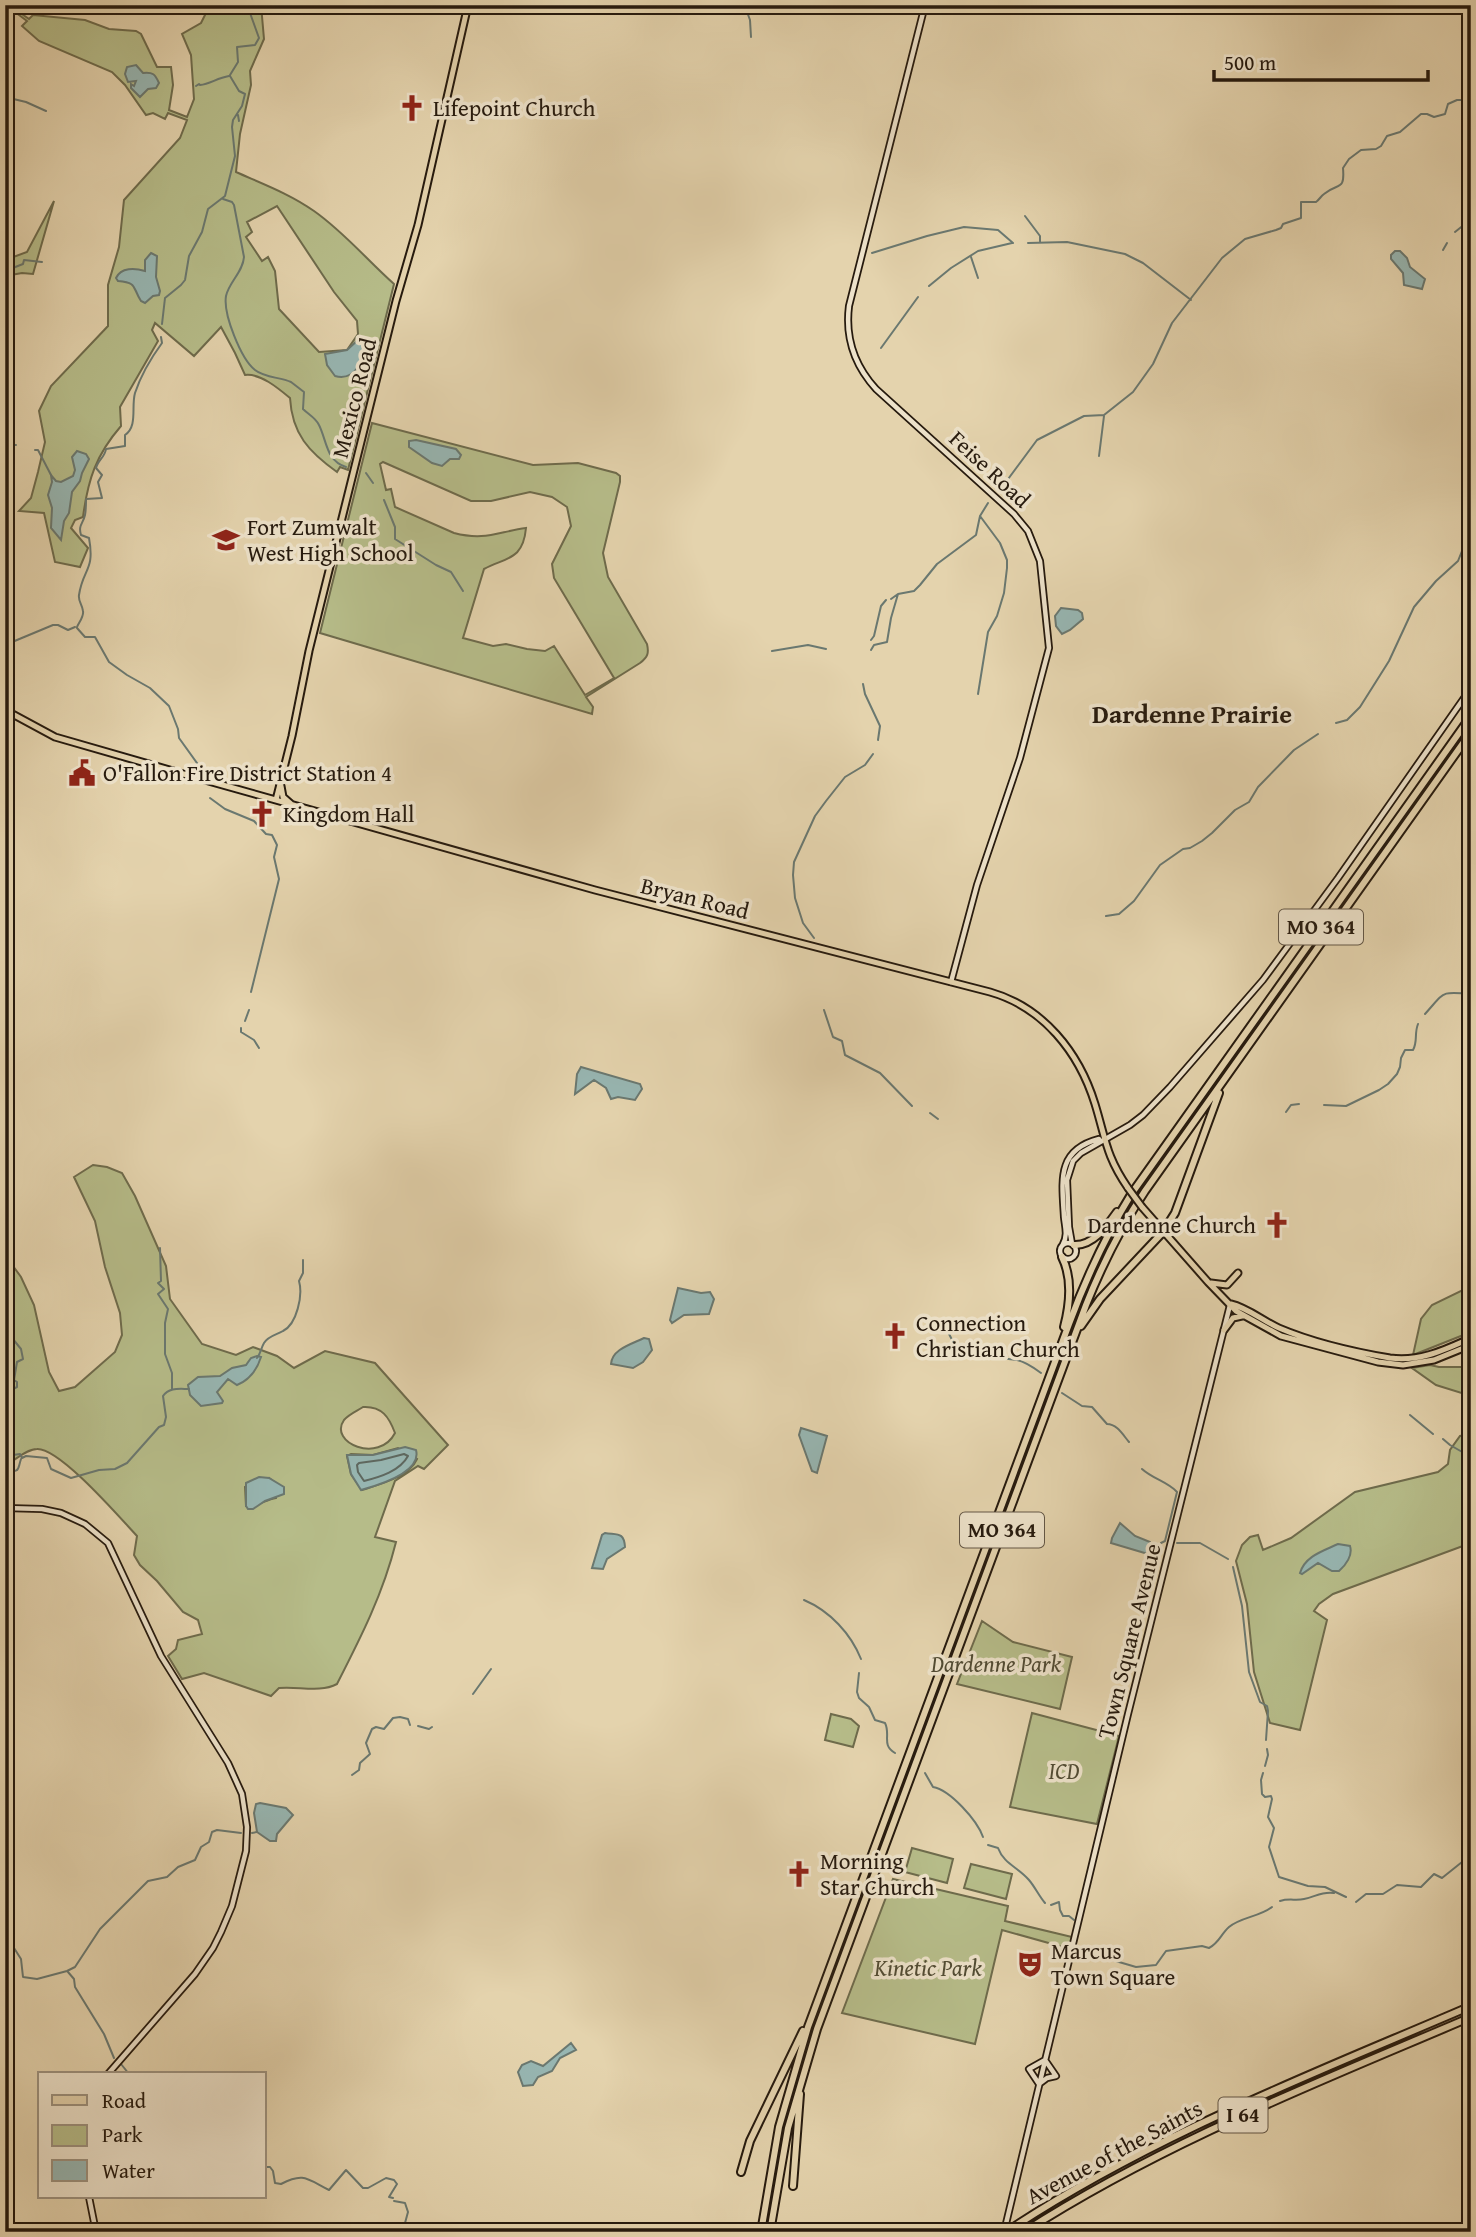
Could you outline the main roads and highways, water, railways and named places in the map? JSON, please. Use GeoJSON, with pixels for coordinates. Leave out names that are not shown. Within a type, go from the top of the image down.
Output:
{"type":"FeatureCollection","features":[{"type":"Feature","properties":{"kind":"highway","name":"MO 364"},"geometry":{"type":"LineString","coordinates":[[761,2232],[769,2175],[789,2087],[815,2008],[1059,1349],[1097,1256],[1119,1214],[1142,1180],[1471,716]]}},
{"type":"Feature","properties":{"kind":"highway","name":"MO 364"},"geometry":{"type":"LineString","coordinates":[[772,2232],[778,2177],[803,2072],[826,2004],[1097,1278],[1123,1226],[1145,1191],[1471,732]]}},
{"type":"Feature","properties":{"kind":"highway"},"geometry":{"type":"LineString","coordinates":[[1072,1343],[1100,1299],[1163,1232],[1178,1207],[1213,1107],[1231,1070]]}},
{"type":"Feature","properties":{"kind":"highway"},"geometry":{"type":"LineString","coordinates":[[1073,1245],[1086,1243],[1102,1231],[1142,1180]]}},
{"type":"Feature","properties":{"kind":"highway"},"geometry":{"type":"LineString","coordinates":[[1059,1349],[1069,1290],[1067,1269],[1062,1257]]}},
{"type":"Feature","properties":{"kind":"highway","name":"Avenue of the Saints"},"geometry":{"type":"LineString","coordinates":[[1005,2232],[1096,2177],[1173,2136],[1471,2006]]}},
{"type":"Feature","properties":{"kind":"highway"},"geometry":{"type":"LineString","coordinates":[[741,2172],[750,2141],[815,2008]]}},
{"type":"Feature","properties":{"kind":"highway","name":"Avenue of the Saints"},"geometry":{"type":"LineString","coordinates":[[1024,2232],[1097,2187],[1184,2142],[1471,2017]]}},
{"type":"Feature","properties":{"kind":"highway"},"geometry":{"type":"LineString","coordinates":[[793,2186],[803,2072]]}},
{"type":"Feature","properties":{"kind":"main road","name":"Mexico Road"},"geometry":{"type":"LineString","coordinates":[[276,800],[315,628],[396,301],[418,225],[468,5]]}},
{"type":"Feature","properties":{"kind":"main road","name":"Feise Road"},"geometry":{"type":"LineString","coordinates":[[925,5],[849,306],[849,341],[862,372],[876,389],[1014,514],[1028,531],[1040,561],[1049,640],[1045,668],[1024,745],[976,885],[951,982]]}},
{"type":"Feature","properties":{"kind":"main road"},"geometry":{"type":"LineString","coordinates":[[1103,1138],[1078,1155],[1068,1171],[1068,1209],[1076,1252],[1068,1259],[1062,1257],[1059,1250],[1066,1234],[1062,1182],[1065,1165],[1077,1149],[1130,1125],[1143,1115],[1269,973],[1471,688]]}},
{"type":"Feature","properties":{"kind":"main road","name":"Bryan Road"},"geometry":{"type":"LineString","coordinates":[[5,710],[55,737],[291,805],[620,897],[1010,999],[1051,1026],[1067,1047],[1095,1103],[1103,1138],[1113,1164],[1128,1188],[1163,1232],[1243,1316],[1297,1341],[1394,1364],[1424,1363],[1471,1345]]}},
{"type":"Feature","properties":{"kind":"main road"},"geometry":{"type":"LineString","coordinates":[[280,783],[283,797],[291,805]]}},
{"type":"Feature","properties":{"kind":"main road"},"geometry":{"type":"LineString","coordinates":[[1063,1244],[1067,1242],[1073,1245]]}},
{"type":"Feature","properties":{"kind":"main road"},"geometry":{"type":"LineString","coordinates":[[1208,1282],[1227,1285],[1238,1273]]}},
{"type":"Feature","properties":{"kind":"main road"},"geometry":{"type":"LineString","coordinates":[[1231,1304],[1298,1335],[1390,1358],[1426,1356],[1471,1338]]}},
{"type":"Feature","properties":{"kind":"main road","name":"Town Square Avenue"},"geometry":{"type":"LineString","coordinates":[[1005,2232],[1128,1714],[1231,1304]]}},
{"type":"Feature","properties":{"kind":"main road"},"geometry":{"type":"LineString","coordinates":[[1224,1330],[1233,1318],[1243,1316]]}},
{"type":"Feature","properties":{"kind":"main road"},"geometry":{"type":"LineString","coordinates":[[5,1508],[42,1509],[67,1515],[85,1524],[108,1543],[161,1656],[228,1763],[242,1794],[247,1827],[245,1856],[232,1906],[217,1940],[195,1974],[110,2072]]}},
{"type":"Feature","properties":{"kind":"main road"},"geometry":{"type":"LineString","coordinates":[[1045,2060],[1056,2076],[1039,2084],[1029,2069],[1045,2060]]}},
{"type":"Feature","properties":{"kind":"main road"},"geometry":{"type":"LineString","coordinates":[[89,2198],[96,2232]]}},
{"type":"Feature","properties":{"kind":"water"},"geometry":{"type":"Polygon","coordinates":[[[136,65],[143,73],[153,74],[159,83],[156,88],[148,89],[140,97],[131,88],[131,84],[134,86],[136,81],[128,82],[125,74],[127,67],[136,65]]]}},
{"type":"Feature","properties":{"kind":"water"},"geometry":{"type":"Polygon","coordinates":[[[1395,251],[1400,251],[1407,258],[1410,267],[1425,279],[1422,289],[1404,285],[1403,273],[1391,259],[1395,251]]]}},
{"type":"Feature","properties":{"kind":"water"},"geometry":{"type":"Polygon","coordinates":[[[151,253],[157,256],[156,277],[160,291],[159,295],[153,296],[145,303],[141,301],[134,286],[116,278],[125,270],[145,271],[145,260],[151,253]]]}},
{"type":"Feature","properties":{"kind":"water"},"geometry":{"type":"Polygon","coordinates":[[[359,339],[365,341],[362,361],[354,372],[342,377],[335,376],[327,365],[325,354],[347,350],[359,339]]]}},
{"type":"Feature","properties":{"kind":"water"},"geometry":{"type":"Polygon","coordinates":[[[416,440],[456,449],[461,455],[459,459],[450,459],[442,466],[432,463],[409,447],[409,441],[416,440]]]}},
{"type":"Feature","properties":{"kind":"water"},"geometry":{"type":"Polygon","coordinates":[[[77,451],[86,454],[89,459],[72,492],[61,540],[51,528],[52,508],[48,495],[51,475],[61,482],[73,476],[75,470],[72,457],[77,451]]]}},
{"type":"Feature","properties":{"kind":"water"},"geometry":{"type":"Polygon","coordinates":[[[1061,608],[1078,610],[1083,619],[1062,634],[1056,626],[1055,616],[1061,608]]]}},
{"type":"Feature","properties":{"kind":"water"},"geometry":{"type":"Polygon","coordinates":[[[581,1067],[640,1084],[642,1089],[635,1100],[618,1097],[611,1099],[606,1088],[594,1080],[575,1094],[577,1074],[581,1067]]]}},
{"type":"Feature","properties":{"kind":"water"},"geometry":{"type":"Polygon","coordinates":[[[678,1288],[701,1293],[710,1292],[714,1299],[709,1314],[684,1315],[672,1323],[670,1320],[678,1288]]]}},
{"type":"Feature","properties":{"kind":"water"},"geometry":{"type":"Polygon","coordinates":[[[644,1338],[649,1339],[652,1350],[643,1362],[633,1368],[611,1364],[615,1354],[644,1338]]]}},
{"type":"Feature","properties":{"kind":"water"},"geometry":{"type":"Polygon","coordinates":[[[261,1357],[249,1377],[237,1385],[228,1379],[217,1392],[222,1403],[201,1406],[190,1395],[188,1385],[198,1377],[220,1376],[232,1368],[246,1365],[251,1358],[261,1357]]]}},
{"type":"Feature","properties":{"kind":"water"},"geometry":{"type":"Polygon","coordinates":[[[801,1428],[827,1436],[817,1473],[812,1471],[799,1435],[801,1428]]]}},
{"type":"Feature","properties":{"kind":"water"},"geometry":{"type":"Polygon","coordinates":[[[405,1447],[416,1450],[416,1458],[406,1471],[361,1490],[351,1474],[347,1455],[373,1455],[405,1447]]]}},
{"type":"Feature","properties":{"kind":"water"},"geometry":{"type":"Polygon","coordinates":[[[259,1477],[269,1478],[284,1487],[284,1494],[248,1509],[246,1483],[259,1477]]]}},
{"type":"Feature","properties":{"kind":"water"},"geometry":{"type":"Polygon","coordinates":[[[1120,1523],[1135,1536],[1150,1542],[1148,1554],[1111,1543],[1120,1523]]]}},
{"type":"Feature","properties":{"kind":"water"},"geometry":{"type":"Polygon","coordinates":[[[605,1533],[622,1537],[625,1547],[607,1559],[603,1569],[592,1568],[602,1535],[605,1533]]]}},
{"type":"Feature","properties":{"kind":"water"},"geometry":{"type":"Polygon","coordinates":[[[1338,1544],[1350,1546],[1351,1549],[1348,1560],[1339,1571],[1332,1571],[1318,1563],[1300,1573],[1310,1558],[1338,1544]]]}},
{"type":"Feature","properties":{"kind":"water"},"geometry":{"type":"Polygon","coordinates":[[[256,1804],[286,1808],[293,1815],[277,1834],[276,1841],[270,1841],[257,1832],[254,1813],[256,1804]]]}},
{"type":"Feature","properties":{"kind":"water"},"geometry":{"type":"Polygon","coordinates":[[[571,2043],[576,2050],[560,2058],[552,2071],[538,2077],[533,2085],[523,2086],[518,2072],[522,2065],[531,2061],[543,2066],[571,2043]]]}},
{"type":"Feature","properties":{"kind":"waterway"},"geometry":{"type":"LineString","coordinates":[[230,75],[238,62],[237,47],[255,45],[259,38],[250,13],[252,5]]}},
{"type":"Feature","properties":{"kind":"waterway"},"geometry":{"type":"LineString","coordinates":[[746,9],[751,37]]}},
{"type":"Feature","properties":{"kind":"waterway"},"geometry":{"type":"LineString","coordinates":[[196,86],[229,76]]}},
{"type":"Feature","properties":{"kind":"waterway"},"geometry":{"type":"LineString","coordinates":[[162,324],[165,298],[185,280],[189,256],[202,232],[208,209],[225,196],[235,156],[233,120],[242,106],[245,94],[239,91],[230,76]]}},
{"type":"Feature","properties":{"kind":"waterway"},"geometry":{"type":"LineString","coordinates":[[1000,490],[1037,440],[1084,416],[1104,415],[1133,392],[1153,364],[1172,323],[1222,258],[1245,239],[1276,230],[1283,224],[1301,218],[1301,202],[1316,202],[1329,190],[1340,186],[1343,168],[1349,159],[1361,150],[1376,149],[1387,136],[1400,132],[1421,114],[1434,117],[1445,114],[1448,104],[1464,100],[1471,94]]}},
{"type":"Feature","properties":{"kind":"waterway"},"geometry":{"type":"LineString","coordinates":[[5,97],[46,111]]}},
{"type":"Feature","properties":{"kind":"waterway"},"geometry":{"type":"LineString","coordinates":[[238,115],[239,121]]}},
{"type":"Feature","properties":{"kind":"waterway"},"geometry":{"type":"LineString","coordinates":[[223,199],[234,205],[244,257],[226,296],[227,314],[239,346],[255,370],[263,375],[291,382],[304,392],[303,409],[318,423],[334,460],[346,467]]}},
{"type":"Feature","properties":{"kind":"waterway"},"geometry":{"type":"LineString","coordinates":[[1455,232],[1465,224],[1471,212]]}},
{"type":"Feature","properties":{"kind":"waterway"},"geometry":{"type":"LineString","coordinates":[[1025,216],[1040,236],[1040,241]]}},
{"type":"Feature","properties":{"kind":"waterway"},"geometry":{"type":"LineString","coordinates":[[872,253],[964,227],[998,230],[1013,243]]}},
{"type":"Feature","properties":{"kind":"waterway"},"geometry":{"type":"LineString","coordinates":[[1028,243],[1067,242],[1125,254],[1143,263],[1191,300]]}},
{"type":"Feature","properties":{"kind":"waterway"},"geometry":{"type":"LineString","coordinates":[[929,286],[978,251],[1012,243]]}},
{"type":"Feature","properties":{"kind":"waterway"},"geometry":{"type":"LineString","coordinates":[[1443,250],[1447,243]]}},
{"type":"Feature","properties":{"kind":"waterway"},"geometry":{"type":"LineString","coordinates":[[971,257],[978,278]]}},
{"type":"Feature","properties":{"kind":"waterway"},"geometry":{"type":"LineString","coordinates":[[5,271],[23,264],[24,260],[42,262]]}},
{"type":"Feature","properties":{"kind":"waterway"},"geometry":{"type":"LineString","coordinates":[[881,348],[918,297]]}},
{"type":"Feature","properties":{"kind":"waterway"},"geometry":{"type":"LineString","coordinates":[[77,627],[83,613],[79,595],[91,557],[89,538],[80,532],[86,499],[102,498],[98,482],[102,475],[96,468],[97,465],[106,449],[125,446],[125,435],[133,421],[135,393],[162,343],[161,337]]}},
{"type":"Feature","properties":{"kind":"waterway"},"geometry":{"type":"LineString","coordinates":[[1099,456],[1104,416]]}},
{"type":"Feature","properties":{"kind":"waterway"},"geometry":{"type":"LineString","coordinates":[[5,444],[16,445]]}},
{"type":"Feature","properties":{"kind":"waterway"},"geometry":{"type":"LineString","coordinates":[[35,450],[38,450],[51,475]]}},
{"type":"Feature","properties":{"kind":"waterway"},"geometry":{"type":"LineString","coordinates":[[366,473],[373,483]]}},
{"type":"Feature","properties":{"kind":"waterway"},"geometry":{"type":"LineString","coordinates":[[384,500],[395,527],[395,539],[451,572],[463,591]]}},
{"type":"Feature","properties":{"kind":"waterway"},"geometry":{"type":"LineString","coordinates":[[871,650],[874,645],[887,642],[898,594],[914,591],[937,564],[976,535],[980,516],[988,503]]}},
{"type":"Feature","properties":{"kind":"waterway"},"geometry":{"type":"LineString","coordinates":[[978,694],[988,632],[997,616],[1004,593],[1007,568],[1007,560],[1000,543],[980,516]]}},
{"type":"Feature","properties":{"kind":"waterway"},"geometry":{"type":"LineString","coordinates":[[1336,723],[1347,720],[1360,707],[1389,661],[1414,607],[1458,561],[1462,551],[1471,545]]}},
{"type":"Feature","properties":{"kind":"waterway"},"geometry":{"type":"LineString","coordinates":[[891,599],[898,594]]}},
{"type":"Feature","properties":{"kind":"waterway"},"geometry":{"type":"LineString","coordinates":[[871,640],[881,606],[886,600]]}},
{"type":"Feature","properties":{"kind":"waterway"},"geometry":{"type":"LineString","coordinates":[[5,645],[53,625],[68,630],[75,627]]}},
{"type":"Feature","properties":{"kind":"waterway"},"geometry":{"type":"LineString","coordinates":[[77,628],[85,637],[95,637],[109,662],[150,688],[169,706],[179,738],[202,770]]}},
{"type":"Feature","properties":{"kind":"waterway"},"geometry":{"type":"LineString","coordinates":[[772,651],[808,645],[826,649]]}},
{"type":"Feature","properties":{"kind":"waterway"},"geometry":{"type":"LineString","coordinates":[[863,684],[880,726],[878,740]]}},
{"type":"Feature","properties":{"kind":"waterway"},"geometry":{"type":"LineString","coordinates":[[1106,916],[1119,914],[1134,901],[1160,865],[1212,833],[1235,810],[1249,802],[1258,787],[1294,750],[1318,734]]}},
{"type":"Feature","properties":{"kind":"waterway"},"geometry":{"type":"LineString","coordinates":[[814,938],[803,923],[795,898],[794,862],[815,816],[845,777],[865,765],[873,754]]}},
{"type":"Feature","properties":{"kind":"waterway"},"geometry":{"type":"LineString","coordinates":[[210,798],[225,809],[254,821],[266,834],[272,835],[277,845],[274,857],[279,879],[251,992]]}},
{"type":"Feature","properties":{"kind":"waterway"},"geometry":{"type":"LineString","coordinates":[[1425,1014],[1436,1001],[1448,993],[1471,994]]}},
{"type":"Feature","properties":{"kind":"waterway"},"geometry":{"type":"LineString","coordinates":[[245,1021],[249,1010]]}},
{"type":"Feature","properties":{"kind":"waterway"},"geometry":{"type":"LineString","coordinates":[[824,1010],[833,1037],[842,1041],[845,1055],[880,1073],[912,1106]]}},
{"type":"Feature","properties":{"kind":"waterway"},"geometry":{"type":"LineString","coordinates":[[1324,1105],[1346,1106],[1388,1084],[1397,1074],[1405,1050],[1413,1050],[1418,1024]]}},
{"type":"Feature","properties":{"kind":"waterway"},"geometry":{"type":"LineString","coordinates":[[241,1028],[241,1032],[254,1040],[259,1048]]}},
{"type":"Feature","properties":{"kind":"waterway"},"geometry":{"type":"LineString","coordinates":[[1286,1112],[1291,1105],[1299,1104]]}},
{"type":"Feature","properties":{"kind":"waterway"},"geometry":{"type":"LineString","coordinates":[[930,1113],[938,1119]]}},
{"type":"Feature","properties":{"kind":"waterway"},"geometry":{"type":"LineString","coordinates":[[5,1210],[8,1228],[5,1242]]}},
{"type":"Feature","properties":{"kind":"waterway"},"geometry":{"type":"LineString","coordinates":[[160,1248],[161,1281],[158,1283],[164,1289],[158,1294],[168,1309],[165,1354],[172,1373],[172,1389]]}},
{"type":"Feature","properties":{"kind":"waterway"},"geometry":{"type":"LineString","coordinates":[[257,1358],[266,1341],[288,1327],[295,1316],[303,1260]]}},
{"type":"Feature","properties":{"kind":"waterway"},"geometry":{"type":"LineString","coordinates":[[5,1319],[9,1324],[8,1333],[21,1349],[23,1359],[17,1362],[13,1417],[5,1431]]}},
{"type":"Feature","properties":{"kind":"waterway"},"geometry":{"type":"LineString","coordinates":[[946,1328],[954,1343],[964,1353],[978,1357],[1017,1360],[1041,1373]]}},
{"type":"Feature","properties":{"kind":"waterway"},"geometry":{"type":"LineString","coordinates":[[5,1449],[13,1455],[20,1454],[22,1458],[47,1458],[51,1469],[71,1478],[99,1470],[115,1469],[127,1463],[159,1427],[164,1425],[165,1393],[175,1389],[189,1389]]}},
{"type":"Feature","properties":{"kind":"waterway"},"geometry":{"type":"LineString","coordinates":[[1062,1393],[1082,1406],[1092,1407],[1129,1442]]}},
{"type":"Feature","properties":{"kind":"waterway"},"geometry":{"type":"LineString","coordinates":[[1410,1415],[1433,1434]]}},
{"type":"Feature","properties":{"kind":"waterway"},"geometry":{"type":"LineString","coordinates":[[1443,1439],[1471,1457]]}},
{"type":"Feature","properties":{"kind":"waterway"},"geometry":{"type":"LineString","coordinates":[[5,1472],[18,1470],[21,1459]]}},
{"type":"Feature","properties":{"kind":"waterway"},"geometry":{"type":"LineString","coordinates":[[1142,1469],[1177,1492],[1165,1541],[1161,1543]]}},
{"type":"Feature","properties":{"kind":"waterway"},"geometry":{"type":"LineString","coordinates":[[1177,1543],[1200,1543],[1228,1559]]}},
{"type":"Feature","properties":{"kind":"waterway"},"geometry":{"type":"LineString","coordinates":[[1233,1567],[1242,1606],[1249,1672],[1260,1702],[1267,1706],[1268,1711],[1266,1740]]}},
{"type":"Feature","properties":{"kind":"waterway"},"geometry":{"type":"LineString","coordinates":[[804,1600],[822,1610],[838,1624],[852,1641],[861,1659]]}},
{"type":"Feature","properties":{"kind":"waterway"},"geometry":{"type":"LineString","coordinates":[[473,1694],[491,1669]]}},
{"type":"Feature","properties":{"kind":"waterway"},"geometry":{"type":"LineString","coordinates":[[859,1673],[859,1698],[869,1707],[875,1720],[885,1723],[888,1747],[895,1753]]}},
{"type":"Feature","properties":{"kind":"waterway"},"geometry":{"type":"LineString","coordinates":[[352,1775],[370,1754],[366,1743],[372,1729],[384,1729],[393,1718],[400,1717],[408,1719],[410,1725]]}},
{"type":"Feature","properties":{"kind":"waterway"},"geometry":{"type":"LineString","coordinates":[[418,1726],[429,1729],[432,1727]]}},
{"type":"Feature","properties":{"kind":"waterway"},"geometry":{"type":"LineString","coordinates":[[1265,1766],[1267,1749]]}},
{"type":"Feature","properties":{"kind":"waterway"},"geometry":{"type":"LineString","coordinates":[[925,1773],[933,1787],[940,1789],[962,1807],[983,1837]]}},
{"type":"Feature","properties":{"kind":"waterway"},"geometry":{"type":"LineString","coordinates":[[1263,1773],[1262,1794],[1265,1797],[1271,1796],[1272,1799],[1268,1817],[1274,1828],[1269,1847],[1279,1877],[1308,1886],[1325,1887],[1346,1897]]}},
{"type":"Feature","properties":{"kind":"waterway"},"geometry":{"type":"LineString","coordinates":[[14,1948],[21,1959],[23,1977],[37,1979],[75,1967],[100,1929],[148,1881],[167,1877],[178,1867],[195,1860],[201,1847],[209,1842],[212,1832],[217,1830],[241,1833]]}},
{"type":"Feature","properties":{"kind":"waterway"},"geometry":{"type":"LineString","coordinates":[[252,1833],[257,1832]]}},
{"type":"Feature","properties":{"kind":"waterway"},"geometry":{"type":"LineString","coordinates":[[988,1845],[998,1848],[1004,1858],[1029,1880],[1045,1903]]}},
{"type":"Feature","properties":{"kind":"waterway"},"geometry":{"type":"LineString","coordinates":[[1356,1902],[1366,1894],[1383,1894],[1397,1885],[1421,1887],[1434,1874],[1442,1878],[1467,1858],[1471,1851]]}},
{"type":"Feature","properties":{"kind":"waterway"},"geometry":{"type":"LineString","coordinates":[[1280,1901],[1334,1893]]}},
{"type":"Feature","properties":{"kind":"waterway"},"geometry":{"type":"LineString","coordinates":[[1051,1905],[1059,1902],[1063,1916],[1074,1920]]}},
{"type":"Feature","properties":{"kind":"waterway"},"geometry":{"type":"LineString","coordinates":[[1077,1952],[1087,1957],[1102,1957],[1136,1967],[1156,1965],[1166,1951],[1202,1946],[1209,1948],[1234,1924],[1272,1907]]}},
{"type":"Feature","properties":{"kind":"waterway"},"geometry":{"type":"LineString","coordinates":[[68,1972],[104,2034],[114,2058]]}},
{"type":"Feature","properties":{"kind":"waterway"},"geometry":{"type":"LineString","coordinates":[[121,2064],[127,2072]]}},
{"type":"Feature","properties":{"kind":"waterway"},"geometry":{"type":"LineString","coordinates":[[266,2167],[273,2171],[275,2183],[305,2178],[329,2190],[346,2170],[363,2188],[386,2178],[397,2184],[389,2197],[393,2198]]}},
{"type":"Feature","properties":{"kind":"waterway"},"geometry":{"type":"LineString","coordinates":[[394,2201],[405,2203],[408,2212],[405,2223],[398,2226],[398,2232]]}},
{"type":"Feature","properties":{"kind":"place","name":"Lifepoint Church"},"geometry":{"type":"Point","coordinates":[412,108]}},
{"type":"Feature","properties":{"kind":"place","name":"Fort Zumwalt West High School"},"geometry":{"type":"Point","coordinates":[226,540]}},
{"type":"Feature","properties":{"kind":"place","name":"O'Fallon Fire District Station 4"},"geometry":{"type":"Point","coordinates":[82,773]}},
{"type":"Feature","properties":{"kind":"place","name":"Kingdom Hall"},"geometry":{"type":"Point","coordinates":[262,814]}},
{"type":"Feature","properties":{"kind":"place","name":"Dardenne Church"},"geometry":{"type":"Point","coordinates":[1277,1225]}},
{"type":"Feature","properties":{"kind":"place","name":"Connection Christian Church"},"geometry":{"type":"Point","coordinates":[895,1336]}},
{"type":"Feature","properties":{"kind":"place","name":"Morning Star Church"},"geometry":{"type":"Point","coordinates":[799,1874]}},
{"type":"Feature","properties":{"kind":"place","name":"Marcus Town Square"},"geometry":{"type":"Point","coordinates":[1030,1964]}},
{"type":"Feature","properties":{"kind":"district","name":"Dardenne Prairie"},"geometry":{"type":"Point","coordinates":[1192,714]}},
{"type":"Feature","properties":{"kind":"park label","name":"Dardenne Park"},"geometry":{"type":"Point","coordinates":[996,1664]}},
{"type":"Feature","properties":{"kind":"park label","name":"ICD"},"geometry":{"type":"Point","coordinates":[1064,1771]}},
{"type":"Feature","properties":{"kind":"park label","name":"Kinetic Park"},"geometry":{"type":"Point","coordinates":[928,1968]}}]}
